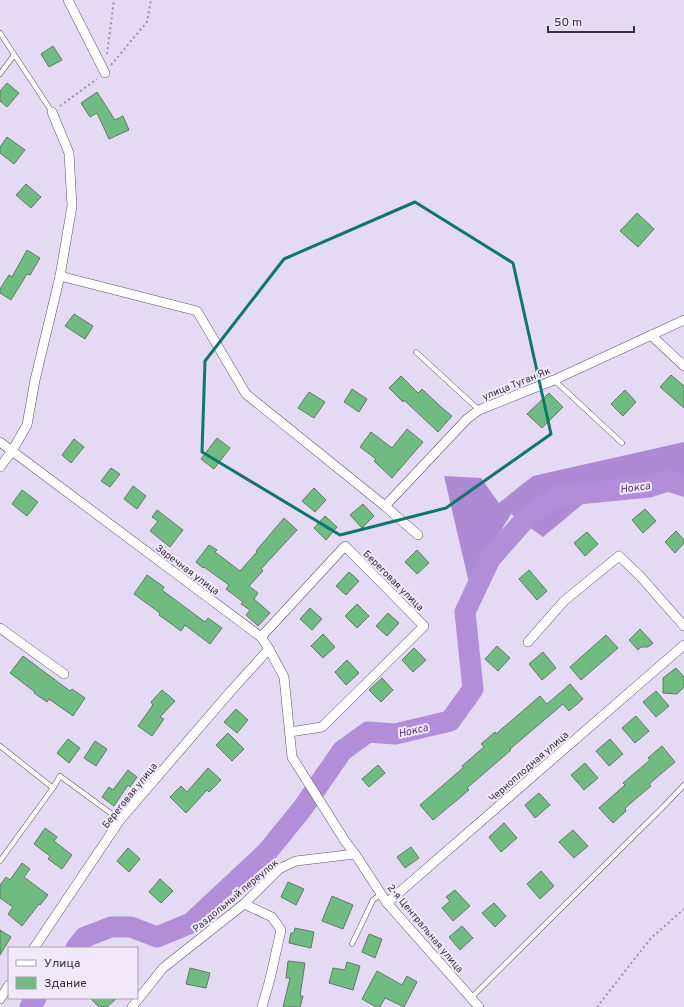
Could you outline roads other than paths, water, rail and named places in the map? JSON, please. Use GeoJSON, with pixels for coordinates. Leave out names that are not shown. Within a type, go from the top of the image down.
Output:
{"type":"FeatureCollection","features":[{"type":"Feature","properties":{"kind":"street"},"geometry":{"type":"LineString","coordinates":[[68,0],[104,73]]}},
{"type":"Feature","properties":{"kind":"street"},"geometry":{"type":"LineString","coordinates":[[0,467],[12,451],[27,425],[35,380],[60,276],[72,206],[69,153],[52,112]]}},
{"type":"Feature","properties":{"kind":"street"},"geometry":{"type":"LineString","coordinates":[[60,276],[197,311],[246,394],[385,506],[418,536]]}},
{"type":"Feature","properties":{"kind":"street","name":"улица Туган Як"},"geometry":{"type":"LineString","coordinates":[[385,506],[467,418],[479,410],[554,380],[684,320]]}},
{"type":"Feature","properties":{"kind":"street"},"geometry":{"type":"LineString","coordinates":[[651,335],[684,366]]}},
{"type":"Feature","properties":{"kind":"street","name":"Заречная улица"},"geometry":{"type":"LineString","coordinates":[[0,442],[261,637],[284,677],[292,757]]}},
{"type":"Feature","properties":{"kind":"street","name":"Береговая улица"},"geometry":{"type":"LineString","coordinates":[[261,637],[345,546],[424,626],[322,727],[290,732]]}},
{"type":"Feature","properties":{"kind":"street"},"geometry":{"type":"LineString","coordinates":[[528,642],[564,601],[619,556],[640,576],[684,626]]}},
{"type":"Feature","properties":{"kind":"street"},"geometry":{"type":"LineString","coordinates":[[0,628],[64,674]]}},
{"type":"Feature","properties":{"kind":"street","name":"Черноплодная улица"},"geometry":{"type":"LineString","coordinates":[[387,903],[684,645]]}},
{"type":"Feature","properties":{"kind":"street","name":"Береговая улица"},"geometry":{"type":"LineString","coordinates":[[35,947],[120,820],[269,649]]}},
{"type":"Feature","properties":{"kind":"street","name":"2-я Центральная улица"},"geometry":{"type":"LineString","coordinates":[[292,757],[345,841],[387,903],[479,1007]]}},
{"type":"Feature","properties":{"kind":"street","name":"Раздольный переулок"},"geometry":{"type":"LineString","coordinates":[[132,1007],[162,968],[244,904],[279,869],[296,861],[355,854]]}},
{"type":"Feature","properties":{"kind":"street"},"geometry":{"type":"LineString","coordinates":[[244,904],[272,917],[281,930],[262,1007]]}},
{"type":"Feature","properties":{"kind":"street"},"geometry":{"type":"LineString","coordinates":[[0,999],[8,987]]}},
{"type":"Feature","properties":{"kind":"lane"},"geometry":{"type":"LineString","coordinates":[[0,33],[52,112]]}},
{"type":"Feature","properties":{"kind":"lane"},"geometry":{"type":"LineString","coordinates":[[0,74],[14,55]]}},
{"type":"Feature","properties":{"kind":"lane"},"geometry":{"type":"LineString","coordinates":[[416,352],[479,410]]}},
{"type":"Feature","properties":{"kind":"lane"},"geometry":{"type":"LineString","coordinates":[[554,380],[622,443]]}},
{"type":"Feature","properties":{"kind":"lane"},"geometry":{"type":"LineString","coordinates":[[0,746],[53,788]]}},
{"type":"Feature","properties":{"kind":"lane"},"geometry":{"type":"LineString","coordinates":[[0,861],[53,788],[60,776],[120,820]]}},
{"type":"Feature","properties":{"kind":"lane"},"geometry":{"type":"LineString","coordinates":[[471,998],[684,785]]}},
{"type":"Feature","properties":{"kind":"lane"},"geometry":{"type":"LineString","coordinates":[[352,944],[373,900],[381,894]]}},
{"type":"Feature","properties":{"kind":"waterway","name":"Нокса"},"geometry":{"type":"LineString","coordinates":[[77,947],[85,937],[111,927],[131,927],[157,937],[191,923],[267,852],[302,809],[342,751],[368,732],[395,734],[450,721],[473,689],[465,612],[490,559],[529,515],[558,496],[649,487],[668,481],[684,486]]}},
{"type":"Feature","properties":{"kind":"waterway","name":"Нокса"},"geometry":{"type":"LineString","coordinates":[[30,1007],[35,999]]}}]}
